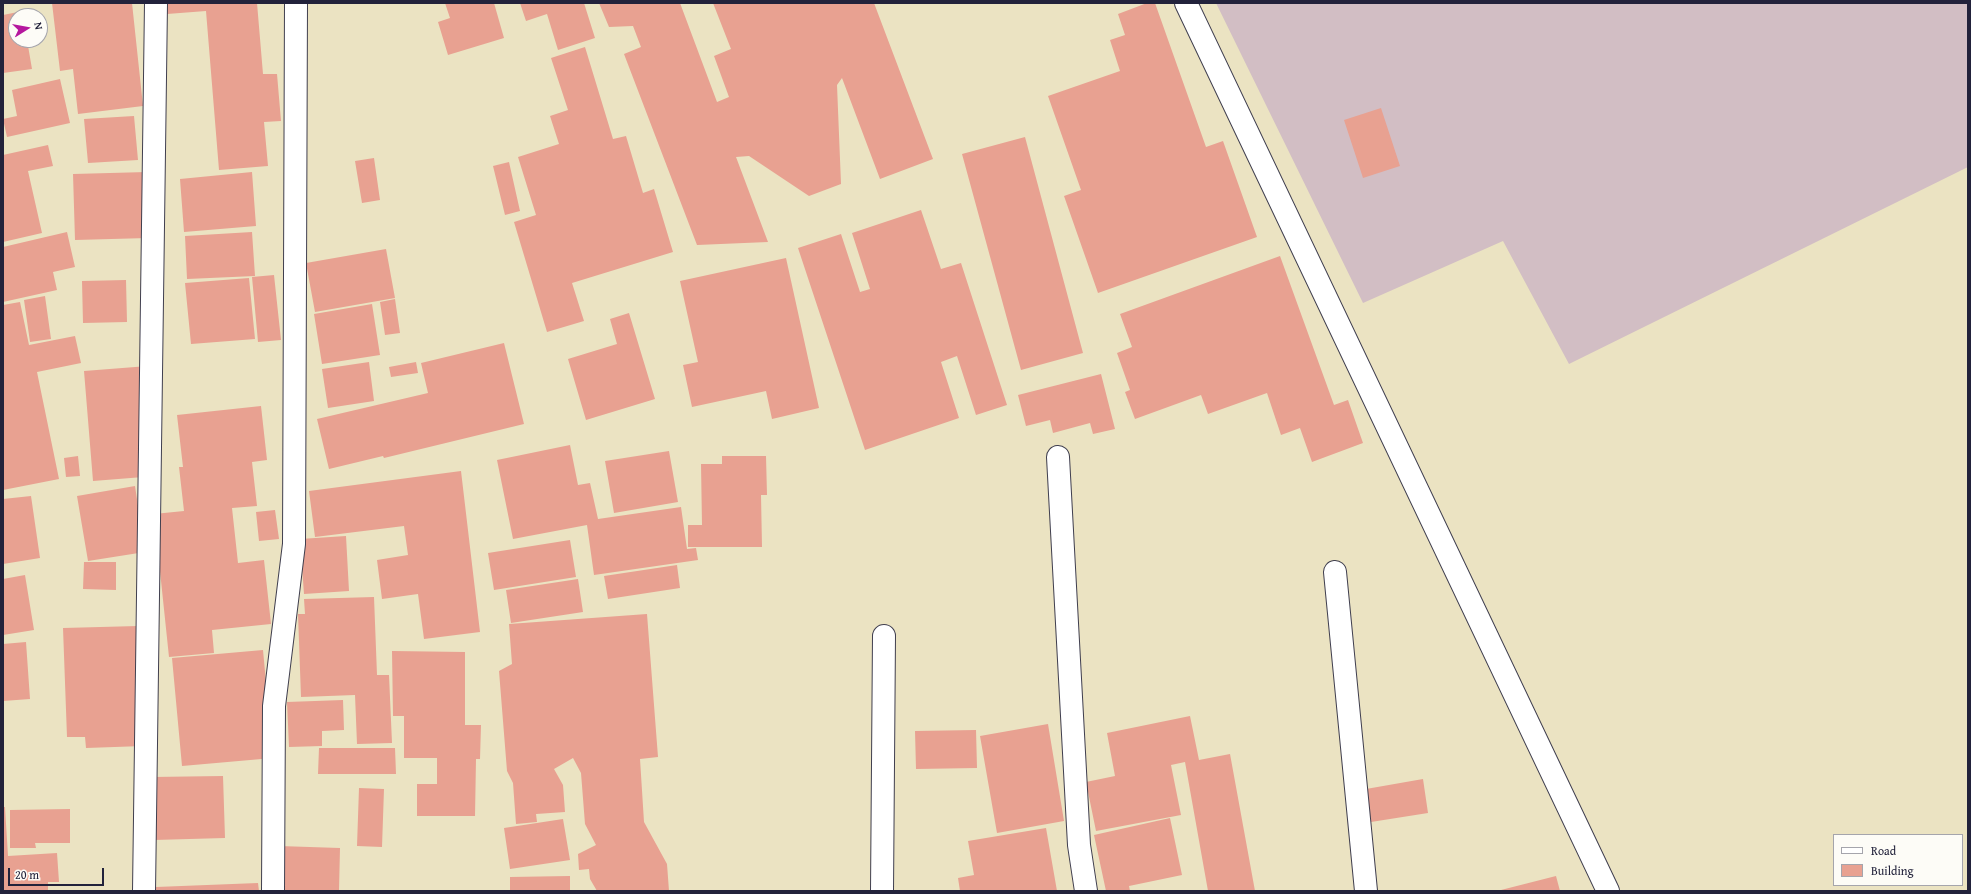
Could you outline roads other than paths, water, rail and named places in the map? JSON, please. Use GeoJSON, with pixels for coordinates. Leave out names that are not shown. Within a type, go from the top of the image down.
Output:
{"type":"FeatureCollection","features":[{"type":"Feature","properties":{"kind":"street"},"geometry":{"type":"LineString","coordinates":[[144,891],[156,3]]}},
{"type":"Feature","properties":{"kind":"street"},"geometry":{"type":"LineString","coordinates":[[273,891],[274,706],[294,544],[296,3]]}},
{"type":"Feature","properties":{"kind":"street"},"geometry":{"type":"LineString","coordinates":[[1186,3],[1608,891]]}},
{"type":"Feature","properties":{"kind":"street"},"geometry":{"type":"LineString","coordinates":[[1058,457],[1079,845],[1086,891]]}},
{"type":"Feature","properties":{"kind":"street"},"geometry":{"type":"LineString","coordinates":[[1335,572],[1366,891]]}},
{"type":"Feature","properties":{"kind":"street"},"geometry":{"type":"LineString","coordinates":[[882,891],[884,636]]}}]}
